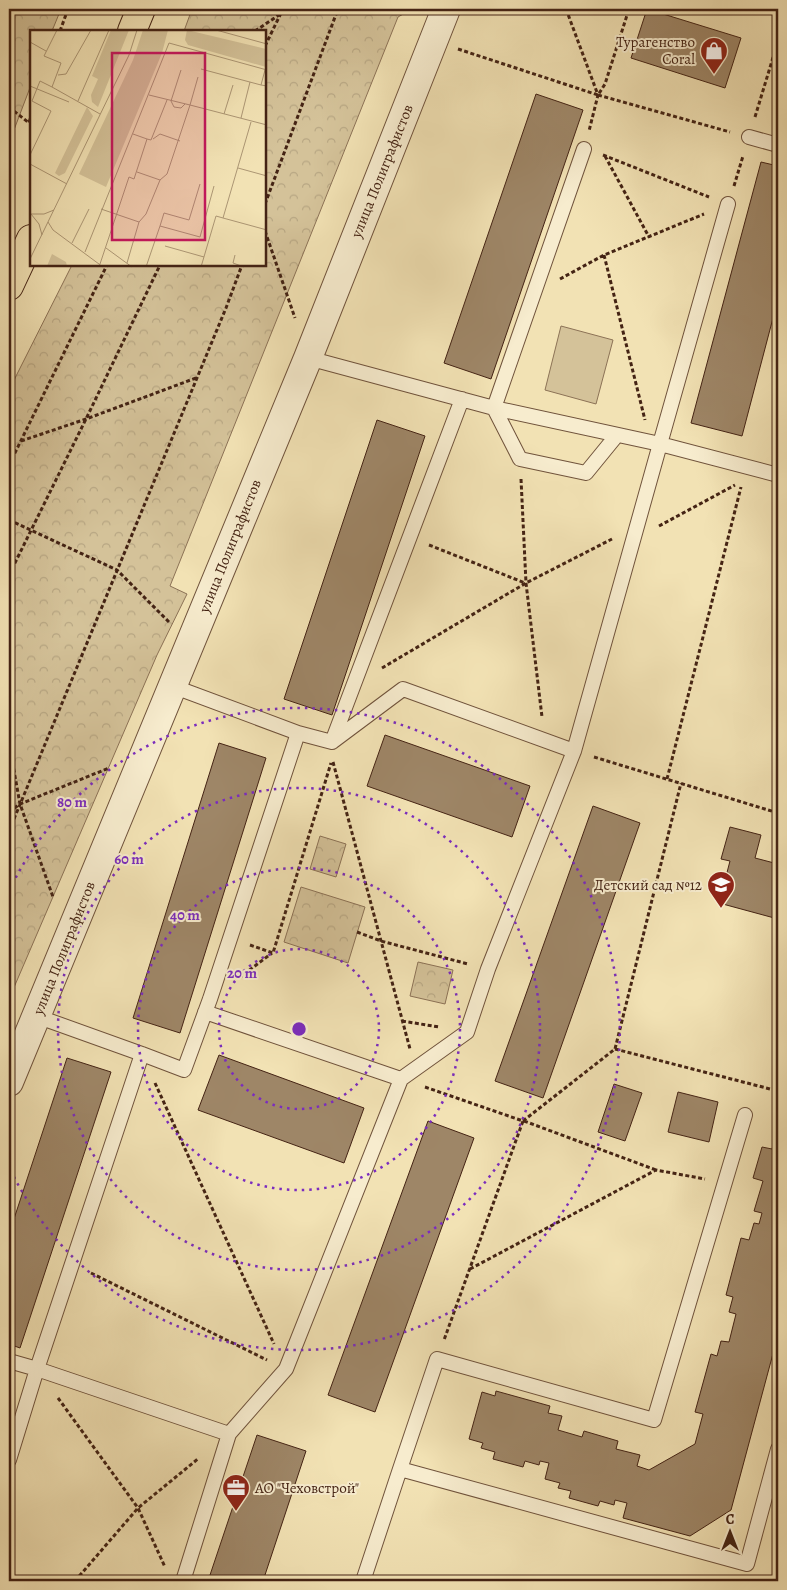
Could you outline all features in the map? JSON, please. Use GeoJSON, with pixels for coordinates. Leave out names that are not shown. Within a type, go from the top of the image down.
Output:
{"type":"FeatureCollection","features":[{"type":"Feature","properties":{"kind":"main road"},"geometry":{"type":"LineString","coordinates":[[132,30],[141,9]]}},
{"type":"Feature","properties":{"kind":"main road"},"geometry":{"type":"LineString","coordinates":[[9,286],[30,241]]}},
{"type":"Feature","properties":{"kind":"street","name":"улица Полиграфистов"},"geometry":{"type":"LineString","coordinates":[[9,1082],[308,358],[446,9]]}},
{"type":"Feature","properties":{"kind":"lane"},"geometry":{"type":"LineString","coordinates":[[748,137],[778,146]]}},
{"type":"Feature","properties":{"kind":"lane"},"geometry":{"type":"LineString","coordinates":[[584,149],[494,408],[520,459],[586,473],[617,435]]}},
{"type":"Feature","properties":{"kind":"lane"},"geometry":{"type":"LineString","coordinates":[[183,1581],[228,1434],[286,1369],[401,1079],[466,1032],[488,969],[574,751],[636,532],[656,443],[728,204]]}},
{"type":"Feature","properties":{"kind":"lane"},"geometry":{"type":"LineString","coordinates":[[308,358],[494,408],[656,443],[778,475]]}},
{"type":"Feature","properties":{"kind":"lane"},"geometry":{"type":"LineString","coordinates":[[332,742],[462,399]]}},
{"type":"Feature","properties":{"kind":"lane"},"geometry":{"type":"LineString","coordinates":[[172,686],[298,733],[332,742]]}},
{"type":"Feature","properties":{"kind":"lane"},"geometry":{"type":"LineString","coordinates":[[332,742],[403,689],[574,751]]}},
{"type":"Feature","properties":{"kind":"lane"},"geometry":{"type":"LineString","coordinates":[[36,1016],[184,1070],[298,733]]}},
{"type":"Feature","properties":{"kind":"lane"},"geometry":{"type":"LineString","coordinates":[[205,1012],[401,1079]]}},
{"type":"Feature","properties":{"kind":"lane"},"geometry":{"type":"LineString","coordinates":[[9,1460],[37,1369],[142,1054]]}},
{"type":"Feature","properties":{"kind":"lane"},"geometry":{"type":"LineString","coordinates":[[363,1581],[437,1359],[654,1420],[745,1115]]}},
{"type":"Feature","properties":{"kind":"lane"},"geometry":{"type":"LineString","coordinates":[[9,1361],[228,1434]]}},
{"type":"Feature","properties":{"kind":"lane"},"geometry":{"type":"LineString","coordinates":[[400,1469],[747,1564],[778,1449]]}},
{"type":"Feature","properties":{"kind":"path"},"geometry":{"type":"LineString","coordinates":[[60,30],[68,9]]}},
{"type":"Feature","properties":{"kind":"path"},"geometry":{"type":"LineString","coordinates":[[266,44],[282,9]]}},
{"type":"Feature","properties":{"kind":"path"},"geometry":{"type":"LineString","coordinates":[[256,30],[288,9]]}},
{"type":"Feature","properties":{"kind":"path"},"geometry":{"type":"LineString","coordinates":[[266,201],[338,9]]}},
{"type":"Feature","properties":{"kind":"path"},"geometry":{"type":"LineString","coordinates":[[566,9],[598,94]]}},
{"type":"Feature","properties":{"kind":"path"},"geometry":{"type":"LineString","coordinates":[[629,9],[605,84],[598,94],[584,149],[728,204]]}},
{"type":"Feature","properties":{"kind":"path"},"geometry":{"type":"LineString","coordinates":[[458,49],[598,94],[748,137]]}},
{"type":"Feature","properties":{"kind":"path"},"geometry":{"type":"LineString","coordinates":[[9,107],[29,123],[30,120]]}},
{"type":"Feature","properties":{"kind":"path"},"geometry":{"type":"LineString","coordinates":[[605,156],[649,237]]}},
{"type":"Feature","properties":{"kind":"path"},"geometry":{"type":"LineString","coordinates":[[534,294],[604,255],[728,204]]}},
{"type":"Feature","properties":{"kind":"path"},"geometry":{"type":"LineString","coordinates":[[266,234],[308,358]]}},
{"type":"Feature","properties":{"kind":"path"},"geometry":{"type":"LineString","coordinates":[[604,255],[656,443]]}},
{"type":"Feature","properties":{"kind":"path"},"geometry":{"type":"LineString","coordinates":[[9,464],[107,266]]}},
{"type":"Feature","properties":{"kind":"path"},"geometry":{"type":"LineString","coordinates":[[9,576],[160,266]]}},
{"type":"Feature","properties":{"kind":"path"},"geometry":{"type":"LineString","coordinates":[[9,831],[242,266]]}},
{"type":"Feature","properties":{"kind":"path"},"geometry":{"type":"LineString","coordinates":[[20,441],[197,378]]}},
{"type":"Feature","properties":{"kind":"path"},"geometry":{"type":"LineString","coordinates":[[520,459],[526,584],[545,740]]}},
{"type":"Feature","properties":{"kind":"path"},"geometry":{"type":"LineString","coordinates":[[354,685],[526,584],[743,481],[667,779]]}},
{"type":"Feature","properties":{"kind":"path"},"geometry":{"type":"LineString","coordinates":[[9,520],[117,570],[190,643]]}},
{"type":"Feature","properties":{"kind":"path"},"geometry":{"type":"LineString","coordinates":[[410,537],[526,584]]}},
{"type":"Feature","properties":{"kind":"path"},"geometry":{"type":"LineString","coordinates":[[9,743],[20,804],[53,897]]}},
{"type":"Feature","properties":{"kind":"path"},"geometry":{"type":"LineString","coordinates":[[574,751],[778,813]]}},
{"type":"Feature","properties":{"kind":"path"},"geometry":{"type":"LineString","coordinates":[[9,812],[20,804],[144,754]]}},
{"type":"Feature","properties":{"kind":"path"},"geometry":{"type":"LineString","coordinates":[[230,938],[273,953],[332,760],[415,1068]]}},
{"type":"Feature","properties":{"kind":"path"},"geometry":{"type":"LineString","coordinates":[[437,1359],[523,1121],[615,1049],[681,783]]}},
{"type":"Feature","properties":{"kind":"path"},"geometry":{"type":"LineString","coordinates":[[357,932],[381,941],[488,969]]}},
{"type":"Feature","properties":{"kind":"path"},"geometry":{"type":"LineString","coordinates":[[402,1020],[466,1032]]}},
{"type":"Feature","properties":{"kind":"path"},"geometry":{"type":"LineString","coordinates":[[615,1049],[778,1091]]}},
{"type":"Feature","properties":{"kind":"path"},"geometry":{"type":"LineString","coordinates":[[142,1054],[286,1369]]}},
{"type":"Feature","properties":{"kind":"path"},"geometry":{"type":"LineString","coordinates":[[401,1079],[656,1170],[725,1183]]}},
{"type":"Feature","properties":{"kind":"path"},"geometry":{"type":"LineString","coordinates":[[469,1270],[656,1170]]}},
{"type":"Feature","properties":{"kind":"path"},"geometry":{"type":"LineString","coordinates":[[72,1264],[286,1369]]}},
{"type":"Feature","properties":{"kind":"path"},"geometry":{"type":"LineString","coordinates":[[37,1369],[138,1508],[168,1573]]}},
{"type":"Feature","properties":{"kind":"path"},"geometry":{"type":"LineString","coordinates":[[75,1581],[138,1508],[228,1434]]}},
{"type":"Feature","properties":{"kind":"green space"},"geometry":{"type":"Polygon","coordinates":[[[9,9],[61,9],[52,30],[30,30],[30,88],[9,143],[9,9]]]}},
{"type":"Feature","properties":{"kind":"green space"},"geometry":{"type":"Polygon","coordinates":[[[192,9],[412,9],[398,17],[170,586],[187,594],[157,655],[9,999],[9,390],[71,266],[266,266],[266,30],[184,30],[192,9]]]}},
{"type":"Feature","properties":{"kind":"green space"},"geometry":{"type":"Polygon","coordinates":[[[561,326],[613,340],[596,404],[545,390],[561,326]]]}},
{"type":"Feature","properties":{"kind":"green space"},"geometry":{"type":"Polygon","coordinates":[[[320,836],[346,844],[336,877],[310,869],[320,836]]]}},
{"type":"Feature","properties":{"kind":"green space"},"geometry":{"type":"Polygon","coordinates":[[[301,887],[365,907],[348,963],[284,942],[301,887]]]}},
{"type":"Feature","properties":{"kind":"green space"},"geometry":{"type":"Polygon","coordinates":[[[418,962],[453,970],[445,1004],[410,996],[418,962]]]}},
{"type":"Feature","properties":{"kind":"building"},"geometry":{"type":"Polygon","coordinates":[[[647,9],[741,38],[725,88],[631,58],[647,9]]]}},
{"type":"Feature","properties":{"kind":"building"},"geometry":{"type":"Polygon","coordinates":[[[536,94],[583,110],[491,379],[444,363],[536,94]]]}},
{"type":"Feature","properties":{"kind":"building"},"geometry":{"type":"Polygon","coordinates":[[[761,162],[778,166],[778,299],[742,436],[691,423],[761,162]]]}},
{"type":"Feature","properties":{"kind":"building"},"geometry":{"type":"Polygon","coordinates":[[[377,420],[425,436],[332,715],[284,699],[377,420]]]}},
{"type":"Feature","properties":{"kind":"building"},"geometry":{"type":"Polygon","coordinates":[[[385,735],[530,786],[512,837],[367,786],[385,735]]]}},
{"type":"Feature","properties":{"kind":"building"},"geometry":{"type":"Polygon","coordinates":[[[219,743],[266,758],[180,1033],[133,1018],[219,743]]]}},
{"type":"Feature","properties":{"kind":"building"},"geometry":{"type":"Polygon","coordinates":[[[593,806],[640,823],[543,1098],[495,1081],[593,806]]]}},
{"type":"Feature","properties":{"kind":"building"},"geometry":{"type":"Polygon","coordinates":[[[730,827],[761,835],[755,858],[778,864],[778,919],[719,903],[730,861],[721,859],[730,827]]]}},
{"type":"Feature","properties":{"kind":"building"},"geometry":{"type":"Polygon","coordinates":[[[219,1055],[364,1108],[344,1163],[198,1110],[219,1055]]]}},
{"type":"Feature","properties":{"kind":"building"},"geometry":{"type":"Polygon","coordinates":[[[67,1058],[111,1072],[20,1348],[9,1344],[9,1234],[67,1058]]]}},
{"type":"Feature","properties":{"kind":"building"},"geometry":{"type":"Polygon","coordinates":[[[614,1084],[642,1093],[625,1141],[598,1132],[614,1084]]]}},
{"type":"Feature","properties":{"kind":"building"},"geometry":{"type":"Polygon","coordinates":[[[678,1092],[718,1102],[709,1142],[668,1132],[678,1092]]]}},
{"type":"Feature","properties":{"kind":"building"},"geometry":{"type":"Polygon","coordinates":[[[428,1121],[474,1138],[375,1412],[328,1395],[428,1121]]]}},
{"type":"Feature","properties":{"kind":"building"},"geometry":{"type":"Polygon","coordinates":[[[778,1128],[778,1335],[731,1510],[690,1536],[623,1518],[627,1503],[615,1500],[614,1505],[600,1501],[598,1506],[569,1498],[571,1491],[558,1488],[560,1483],[545,1479],[549,1463],[540,1461],[539,1465],[525,1461],[523,1467],[493,1459],[495,1452],[481,1448],[483,1443],[469,1439],[482,1392],[495,1396],[496,1391],[550,1406],[548,1413],[562,1416],[558,1430],[582,1437],[584,1431],[618,1441],[616,1449],[640,1455],[637,1466],[649,1470],[695,1444],[703,1414],[695,1412],[711,1354],[717,1356],[721,1341],[729,1342],[736,1314],[729,1312],[733,1297],[726,1295],[741,1238],[749,1240],[754,1223],[759,1224],[762,1213],[754,1211],[763,1181],[753,1178],[762,1147],[772,1149],[778,1128]]]}},
{"type":"Feature","properties":{"kind":"building"},"geometry":{"type":"Polygon","coordinates":[[[257,1435],[306,1451],[263,1581],[208,1581],[257,1435]]]}},
{"type":"Feature","properties":{"kind":"place","name":"Турагенство Coral"},"geometry":{"type":"Point","coordinates":[714,75]}},
{"type":"Feature","properties":{"kind":"place","name":"Детский сад №12"},"geometry":{"type":"Point","coordinates":[721,909]}},
{"type":"Feature","properties":{"kind":"place","name":"АО \"Чеховстрой\""},"geometry":{"type":"Point","coordinates":[236,1512]}}]}
